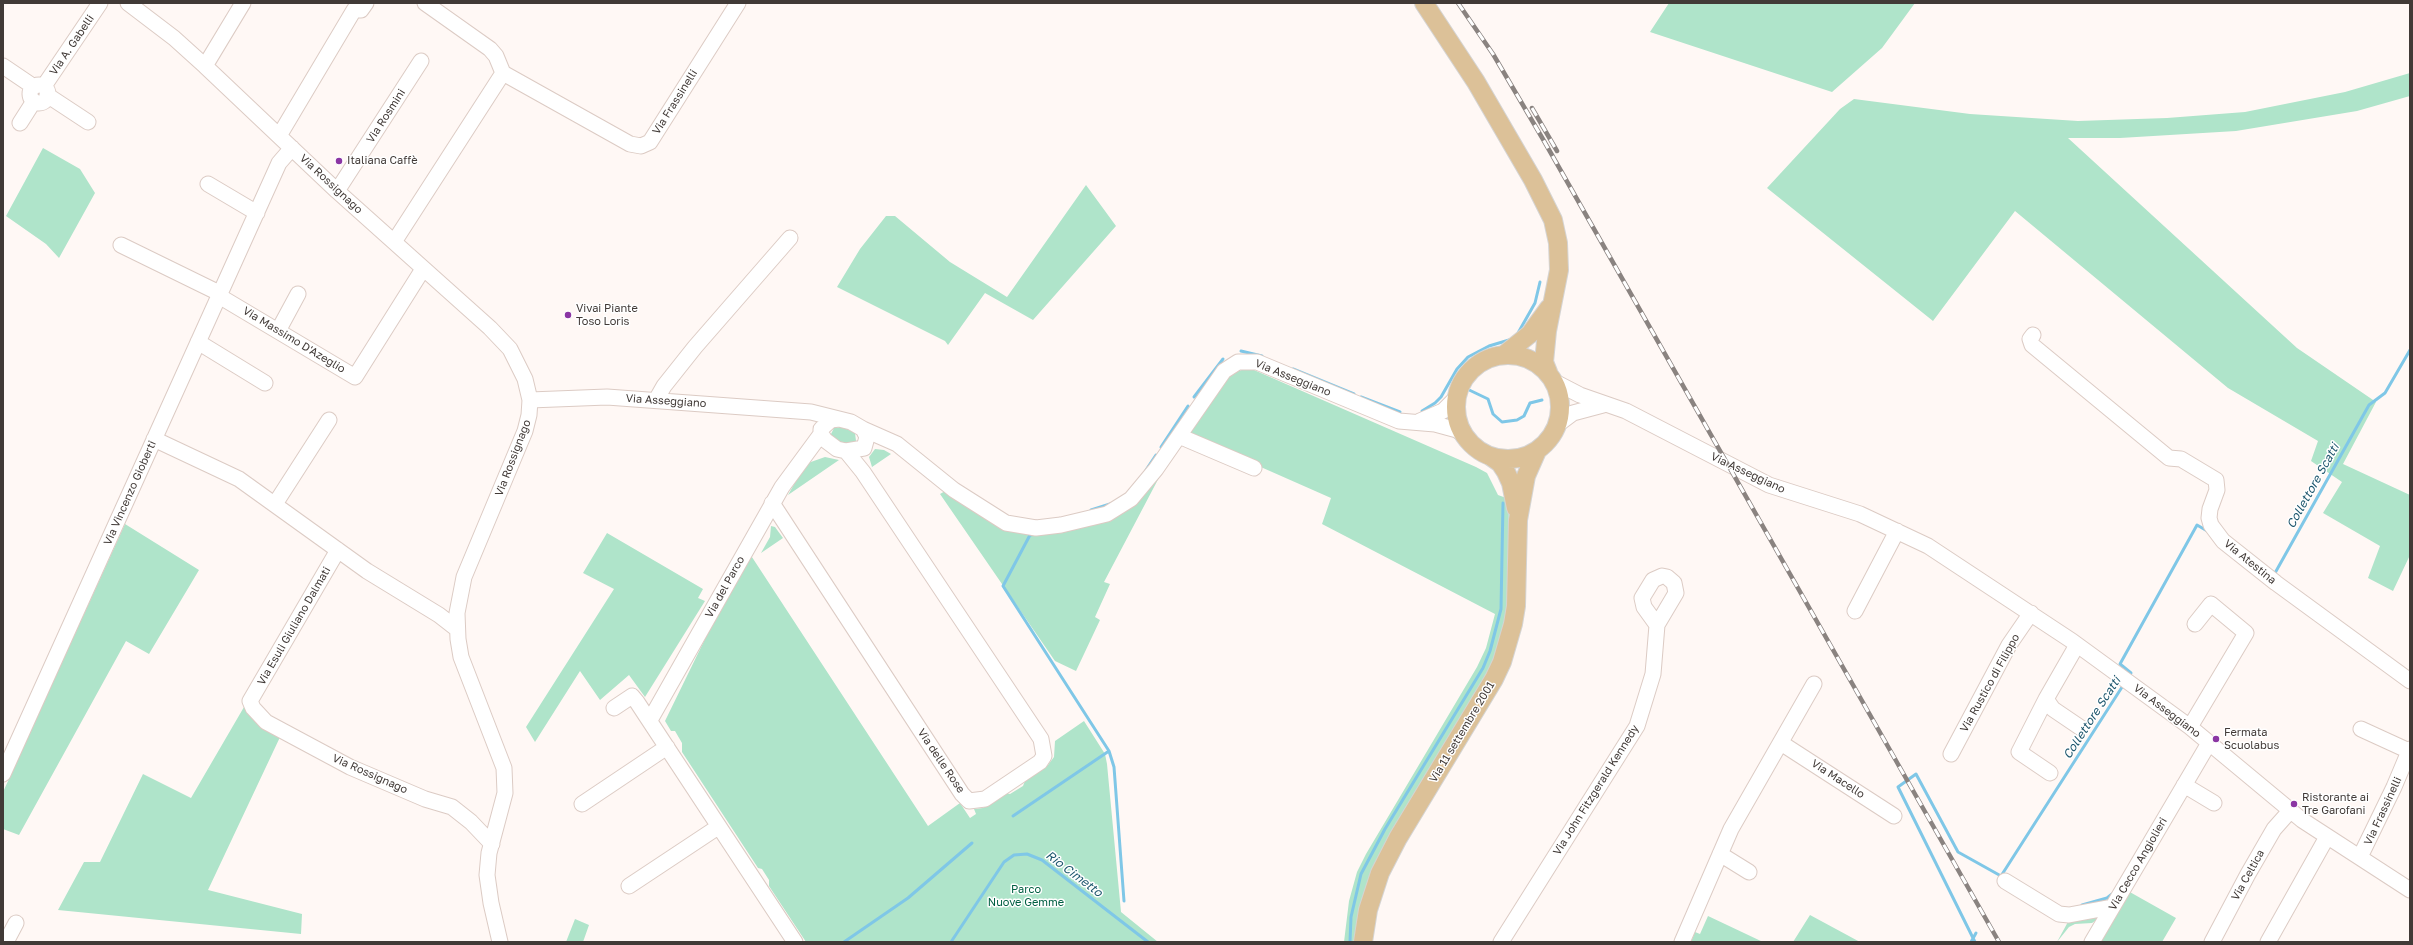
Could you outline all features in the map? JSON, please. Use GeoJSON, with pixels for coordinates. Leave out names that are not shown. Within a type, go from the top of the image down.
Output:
{"type":"FeatureCollection","features":[{"type":"Feature","properties":{"kind":"main road"},"geometry":{"type":"LineString","coordinates":[[1424,3],[1476,82],[1549,210],[1556,231],[1559,256],[1558,280],[1552,302],[1547,331],[1544,362],[1550,376]]}},
{"type":"Feature","properties":{"kind":"main road"},"geometry":{"type":"LineString","coordinates":[[1505,354],[1530,334],[1552,302]]}},
{"type":"Feature","properties":{"kind":"main road","name":"Via Asseggiano"},"geometry":{"type":"LineString","coordinates":[[1505,354],[1528,359],[1550,376],[1560,398],[1557,425],[1549,439],[1537,451],[1509,460],[1490,456],[1474,448],[1464,435],[1456,415],[1456,400],[1460,386],[1467,373],[1478,364],[1491,357],[1505,354]]}},
{"type":"Feature","properties":{"kind":"main road","name":"Via 11 settembre 2001"},"geometry":{"type":"LineString","coordinates":[[1365,939],[1368,910],[1380,873],[1398,838],[1494,679],[1502,662],[1513,624],[1516,606],[1518,520],[1526,476],[1537,451]]}},
{"type":"Feature","properties":{"kind":"main road","name":"Via 11 settembre 2001"},"geometry":{"type":"LineString","coordinates":[[1490,456],[1500,463],[1511,483],[1518,520]]}},
{"type":"Feature","properties":{"kind":"street","name":"Via A. Gabelli"},"geometry":{"type":"LineString","coordinates":[[20,123],[100,3]]}},
{"type":"Feature","properties":{"kind":"street","name":"Via Rossignago"},"geometry":{"type":"LineString","coordinates":[[128,3],[174,38],[205,66],[337,191],[510,349],[525,379],[530,400],[529,415],[520,446],[468,565],[458,599],[457,629],[461,657],[504,768],[505,793],[488,864],[488,885],[500,942]]}},
{"type":"Feature","properties":{"kind":"street"},"geometry":{"type":"LineString","coordinates":[[205,66],[243,3]]}},
{"type":"Feature","properties":{"kind":"street"},"geometry":{"type":"LineString","coordinates":[[279,136],[354,10],[361,10],[366,3]]}},
{"type":"Feature","properties":{"kind":"street"},"geometry":{"type":"LineString","coordinates":[[394,242],[503,73],[496,56],[490,49],[425,3]]}},
{"type":"Feature","properties":{"kind":"street","name":"Via Frassinelli"},"geometry":{"type":"LineString","coordinates":[[503,73],[630,144],[641,146],[650,142],[738,3]]}},
{"type":"Feature","properties":{"kind":"street","name":"Via Rosmini"},"geometry":{"type":"LineString","coordinates":[[337,191],[421,61]]}},
{"type":"Feature","properties":{"kind":"street"},"geometry":{"type":"LineString","coordinates":[[3,66],[40,92],[88,122]]}},
{"type":"Feature","properties":{"kind":"street","name":"Via Vincenzo Gioberti"},"geometry":{"type":"LineString","coordinates":[[3,774],[279,163],[292,148]]}},
{"type":"Feature","properties":{"kind":"street"},"geometry":{"type":"LineString","coordinates":[[208,184],[257,213]]}},
{"type":"Feature","properties":{"kind":"street"},"geometry":{"type":"LineString","coordinates":[[656,400],[664,386],[694,347],[790,238]]}},
{"type":"Feature","properties":{"kind":"street","name":"Via Massimo D'Azeglio"},"geometry":{"type":"LineString","coordinates":[[121,245],[215,291],[219,296],[355,377],[424,269]]}},
{"type":"Feature","properties":{"kind":"street"},"geometry":{"type":"LineString","coordinates":[[278,331],[298,294]]}},
{"type":"Feature","properties":{"kind":"street","name":"Via Atestina"},"geometry":{"type":"LineString","coordinates":[[2033,335],[2030,339],[2032,345],[2169,458],[2181,458],[2216,480],[2217,490],[2210,509],[2209,518],[2211,525],[2223,541],[2276,583],[2410,682]]}},
{"type":"Feature","properties":{"kind":"street"},"geometry":{"type":"LineString","coordinates":[[198,342],[265,383]]}},
{"type":"Feature","properties":{"kind":"street","name":"Via Asseggiano"},"geometry":{"type":"LineString","coordinates":[[530,400],[584,396],[656,400],[801,413],[811,412],[851,422],[897,444],[958,494],[1006,523],[1036,528],[1061,526],[1107,514],[1126,503],[1137,493],[1224,371],[1238,362],[1257,362],[1399,421],[1435,424],[1457,430],[1464,435]]}},
{"type":"Feature","properties":{"kind":"street","name":"Via Asseggiano"},"geometry":{"type":"LineString","coordinates":[[1550,376],[1603,405],[1626,411],[1769,485],[1860,514],[1928,546],[2077,645],[2190,727],[2290,811],[2327,837],[2410,890]]}},
{"type":"Feature","properties":{"kind":"street"},"geometry":{"type":"LineString","coordinates":[[1415,423],[1443,411],[1456,400]]}},
{"type":"Feature","properties":{"kind":"street","name":"Via Asseggiano"},"geometry":{"type":"LineString","coordinates":[[1557,425],[1573,414],[1603,405]]}},
{"type":"Feature","properties":{"kind":"street","name":"Via Asseggiano"},"geometry":{"type":"LineString","coordinates":[[801,413],[812,418],[821,431],[824,440],[841,450],[886,444],[926,467]]}},
{"type":"Feature","properties":{"kind":"street"},"geometry":{"type":"LineString","coordinates":[[821,431],[831,420],[839,419]]}},
{"type":"Feature","properties":{"kind":"street"},"geometry":{"type":"LineString","coordinates":[[275,504],[329,420]]}},
{"type":"Feature","properties":{"kind":"street"},"geometry":{"type":"LineString","coordinates":[[863,429],[867,437],[861,456],[863,472]]}},
{"type":"Feature","properties":{"kind":"street","name":"Via del Parco"},"geometry":{"type":"LineString","coordinates":[[650,720],[772,503],[821,431]]}},
{"type":"Feature","properties":{"kind":"street"},"geometry":{"type":"LineString","coordinates":[[1179,436],[1254,468]]}},
{"type":"Feature","properties":{"kind":"street"},"geometry":{"type":"LineString","coordinates":[[154,439],[239,479],[386,584],[429,608],[457,629]]}},
{"type":"Feature","properties":{"kind":"street"},"geometry":{"type":"LineString","coordinates":[[803,456],[841,450]]}},
{"type":"Feature","properties":{"kind":"street","name":"Via delle Rose"},"geometry":{"type":"LineString","coordinates":[[772,503],[962,794],[969,801],[985,799],[1040,762],[1044,756],[1041,739],[863,472],[841,450]]}},
{"type":"Feature","properties":{"kind":"street"},"geometry":{"type":"LineString","coordinates":[[1855,611],[1897,531]]}},
{"type":"Feature","properties":{"kind":"street","name":"Via Esuli Giuliano Dalmati"},"geometry":{"type":"LineString","coordinates":[[250,701],[338,550]]}},
{"type":"Feature","properties":{"kind":"street"},"geometry":{"type":"LineString","coordinates":[[429,608],[444,607],[458,599]]}},
{"type":"Feature","properties":{"kind":"street"},"geometry":{"type":"LineString","coordinates":[[2190,727],[2246,633],[2211,604],[2195,624]]}},
{"type":"Feature","properties":{"kind":"street","name":"Via Rustico di Filippo"},"geometry":{"type":"LineString","coordinates":[[1951,754],[2009,645],[2031,613]]}},
{"type":"Feature","properties":{"kind":"street","name":"Via John Fitzgerald Kennedy"},"geometry":{"type":"LineString","coordinates":[[1501,942],[1637,726],[1653,674],[1657,625]]}},
{"type":"Feature","properties":{"kind":"street"},"geometry":{"type":"LineString","coordinates":[[2050,773],[2019,752],[2046,699],[2077,645]]}},
{"type":"Feature","properties":{"kind":"street"},"geometry":{"type":"LineString","coordinates":[[1682,942],[1731,829],[1814,684]]}},
{"type":"Feature","properties":{"kind":"street"},"geometry":{"type":"LineString","coordinates":[[614,708],[632,696],[650,720],[718,827],[795,942]]}},
{"type":"Feature","properties":{"kind":"street"},"geometry":{"type":"LineString","coordinates":[[2046,699],[2053,709],[2081,728]]}},
{"type":"Feature","properties":{"kind":"street","name":"Via Rossignago"},"geometry":{"type":"LineString","coordinates":[[250,701],[258,716],[266,722],[343,763],[426,799],[452,807],[471,822],[492,844]]}},
{"type":"Feature","properties":{"kind":"street","name":"Via Frassinelli"},"geometry":{"type":"LineString","coordinates":[[2360,857],[2408,758],[2361,729]]}},
{"type":"Feature","properties":{"kind":"street","name":"Via Macello"},"geometry":{"type":"LineString","coordinates":[[1781,743],[1894,816]]}},
{"type":"Feature","properties":{"kind":"street","name":"Via Cecco Angiolieri"},"geometry":{"type":"LineString","coordinates":[[2092,942],[2209,743]]}},
{"type":"Feature","properties":{"kind":"street"},"geometry":{"type":"LineString","coordinates":[[582,804],[667,747]]}},
{"type":"Feature","properties":{"kind":"street"},"geometry":{"type":"LineString","coordinates":[[2184,785],[2214,803]]}},
{"type":"Feature","properties":{"kind":"street","name":"Via Celtica"},"geometry":{"type":"LineString","coordinates":[[2212,942],[2274,829],[2290,811]]}},
{"type":"Feature","properties":{"kind":"street"},"geometry":{"type":"LineString","coordinates":[[629,886],[718,827]]}},
{"type":"Feature","properties":{"kind":"street"},"geometry":{"type":"LineString","coordinates":[[2268,942],[2327,837]]}},
{"type":"Feature","properties":{"kind":"street"},"geometry":{"type":"LineString","coordinates":[[1720,854],[1748,872]]}},
{"type":"Feature","properties":{"kind":"street"},"geometry":{"type":"LineString","coordinates":[[2005,881],[2059,914],[2069,915],[2112,907]]}},
{"type":"Feature","properties":{"kind":"street"},"geometry":{"type":"LineString","coordinates":[[6,942],[16,923]]}},
{"type":"Feature","properties":{"kind":"green space"},"geometry":{"type":"Polygon","coordinates":[[[1669,3],[1915,3],[1882,48],[1832,92],[1650,32],[1669,3]]]}},
{"type":"Feature","properties":{"kind":"green space"},"geometry":{"type":"Polygon","coordinates":[[[2410,73],[2410,96],[2357,111],[2236,131],[2120,138],[2068,138],[2297,348],[2376,402],[2343,464],[2410,495],[2410,555],[2393,591],[2368,578],[2380,546],[2323,513],[2342,482],[2311,461],[2318,441],[2228,388],[2015,211],[1933,321],[1767,188],[1840,109],[1854,99],[1970,114],[2078,121],[2167,118],[2245,112],[2345,92],[2410,73]]]}},
{"type":"Feature","properties":{"kind":"green space"},"geometry":{"type":"Polygon","coordinates":[[[43,148],[80,169],[95,193],[59,258],[46,244],[6,216],[43,148]]]}},
{"type":"Feature","properties":{"kind":"green space"},"geometry":{"type":"Polygon","coordinates":[[[1086,185],[1116,226],[1033,320],[985,293],[948,345],[945,341],[837,287],[860,249],[886,216],[895,216],[950,262],[1007,297],[1086,185]]]}},
{"type":"Feature","properties":{"kind":"green space"},"geometry":{"type":"Polygon","coordinates":[[[1245,369],[1254,370],[1476,467],[1487,473],[1498,495],[1509,499],[1508,607],[1495,660],[1369,879],[1361,901],[1356,942],[1344,942],[1349,901],[1357,872],[1366,854],[1477,667],[1486,648],[1495,614],[1322,524],[1331,498],[1186,434],[1229,374],[1245,369]]]}},
{"type":"Feature","properties":{"kind":"green space"},"geometry":{"type":"Polygon","coordinates":[[[842,427],[855,433],[856,441],[849,445],[841,443],[830,436],[834,428],[842,427]]]}},
{"type":"Feature","properties":{"kind":"green space"},"geometry":{"type":"Polygon","coordinates":[[[875,449],[884,450],[891,454],[872,467],[869,457],[875,449]]]}},
{"type":"Feature","properties":{"kind":"green space"},"geometry":{"type":"Polygon","coordinates":[[[825,457],[839,460],[788,495],[808,463],[825,457]]]}},
{"type":"Feature","properties":{"kind":"green space"},"geometry":{"type":"Polygon","coordinates":[[[1163,470],[1104,582],[1110,584],[1095,617],[1100,620],[1076,671],[1055,661],[940,494],[947,490],[1026,525],[1111,510],[1163,470]]]}},
{"type":"Feature","properties":{"kind":"green space"},"geometry":{"type":"Polygon","coordinates":[[[125,524],[199,570],[149,654],[126,641],[19,835],[3,829],[3,792],[125,524]]]}},
{"type":"Feature","properties":{"kind":"green space"},"geometry":{"type":"Polygon","coordinates":[[[771,526],[775,527],[783,538],[761,553],[770,537],[771,526]]]}},
{"type":"Feature","properties":{"kind":"green space"},"geometry":{"type":"Polygon","coordinates":[[[607,533],[703,589],[698,598],[705,601],[645,697],[629,675],[600,700],[580,671],[535,742],[526,727],[614,589],[583,573],[607,533]]]}},
{"type":"Feature","properties":{"kind":"green space","name":"Parco Nuove Gemme"},"geometry":{"type":"Polygon","coordinates":[[[748,551],[928,826],[960,803],[970,818],[976,814],[974,809],[983,808],[1006,793],[1010,794],[1023,786],[1025,781],[1048,765],[1054,757],[1055,741],[1084,721],[1105,754],[1107,764],[1121,912],[1158,942],[806,942],[769,886],[769,880],[762,869],[758,868],[682,752],[682,743],[675,731],[671,731],[665,721],[748,551]]]}},
{"type":"Feature","properties":{"kind":"green space"},"geometry":{"type":"Polygon","coordinates":[[[244,707],[281,735],[208,890],[302,914],[301,934],[58,910],[84,862],[100,862],[143,774],[191,798],[244,707]]]}},
{"type":"Feature","properties":{"kind":"green space"},"geometry":{"type":"Polygon","coordinates":[[[2128,891],[2176,918],[2162,942],[2099,942],[2128,891]]]}},
{"type":"Feature","properties":{"kind":"green space"},"geometry":{"type":"Polygon","coordinates":[[[2097,913],[2098,919],[2092,923],[2075,924],[2069,927],[2057,942],[2069,920],[2097,913]]]}},
{"type":"Feature","properties":{"kind":"green space"},"geometry":{"type":"Polygon","coordinates":[[[1810,915],[1860,942],[1793,942],[1810,915]]]}},
{"type":"Feature","properties":{"kind":"green space"},"geometry":{"type":"Polygon","coordinates":[[[1708,916],[1763,942],[1691,942],[1695,932],[1700,934],[1708,916]]]}},
{"type":"Feature","properties":{"kind":"green space"},"geometry":{"type":"Polygon","coordinates":[[[575,919],[589,925],[583,942],[566,942],[575,919]]]}},
{"type":"Feature","properties":{"kind":"waterway"},"geometry":{"type":"LineString","coordinates":[[1518,333],[1535,303],[1540,282]]}},
{"type":"Feature","properties":{"kind":"waterway"},"geometry":{"type":"LineString","coordinates":[[1422,411],[1435,403],[1441,397],[1457,369],[1468,357],[1489,346],[1509,340]]}},
{"type":"Feature","properties":{"kind":"waterway","name":"Collettore Scatti"},"geometry":{"type":"LineString","coordinates":[[2273,572],[2275,573],[2369,405],[2385,393],[2410,350]]}},
{"type":"Feature","properties":{"kind":"waterway"},"geometry":{"type":"LineString","coordinates":[[1241,351],[1262,356]]}},
{"type":"Feature","properties":{"kind":"waterway"},"geometry":{"type":"LineString","coordinates":[[1194,397],[1223,359]]}},
{"type":"Feature","properties":{"kind":"waterway"},"geometry":{"type":"LineString","coordinates":[[1293,369],[1354,394]]}},
{"type":"Feature","properties":{"kind":"waterway"},"geometry":{"type":"LineString","coordinates":[[1465,388],[1488,399],[1493,414],[1502,422],[1517,420],[1524,416],[1530,403],[1542,400]]}},
{"type":"Feature","properties":{"kind":"waterway"},"geometry":{"type":"LineString","coordinates":[[1361,397],[1400,412]]}},
{"type":"Feature","properties":{"kind":"waterway"},"geometry":{"type":"LineString","coordinates":[[1161,447],[1188,406]]}},
{"type":"Feature","properties":{"kind":"waterway"},"geometry":{"type":"LineString","coordinates":[[1146,470],[1156,455]]}},
{"type":"Feature","properties":{"kind":"waterway"},"geometry":{"type":"LineString","coordinates":[[1350,942],[1351,917],[1361,874],[1385,829],[1483,668],[1490,651],[1501,609],[1503,503]]}},
{"type":"Feature","properties":{"kind":"waterway"},"geometry":{"type":"LineString","coordinates":[[1091,510],[1110,504]]}},
{"type":"Feature","properties":{"kind":"waterway","name":"Collettore Scatti"},"geometry":{"type":"LineString","coordinates":[[2128,678],[2131,673],[2120,664],[2197,525],[2209,532]]}},
{"type":"Feature","properties":{"kind":"waterway"},"geometry":{"type":"LineString","coordinates":[[1035,534],[1030,535],[1003,586],[1109,751],[1114,767],[1124,901]]}},
{"type":"Feature","properties":{"kind":"waterway","name":"Collettore Scatti"},"geometry":{"type":"LineString","coordinates":[[1975,942],[1898,787],[1916,774],[1958,852],[2001,876],[2124,684]]}},
{"type":"Feature","properties":{"kind":"waterway"},"geometry":{"type":"LineString","coordinates":[[1013,816],[1109,751]]}},
{"type":"Feature","properties":{"kind":"waterway"},"geometry":{"type":"LineString","coordinates":[[844,942],[908,898],[972,843]]}},
{"type":"Feature","properties":{"kind":"waterway","name":"Rio Cimetto"},"geometry":{"type":"LineString","coordinates":[[951,942],[1004,862],[1014,855],[1027,854],[1042,860],[1148,942]]}},
{"type":"Feature","properties":{"kind":"waterway"},"geometry":{"type":"LineString","coordinates":[[2082,905],[2107,898],[2112,894]]}},
{"type":"Feature","properties":{"kind":"waterway","name":"Collettore Scatti"},"geometry":{"type":"LineString","coordinates":[[1971,942],[1976,933]]}},
{"type":"Feature","properties":{"kind":"railway"},"geometry":{"type":"LineString","coordinates":[[1458,3],[1493,54],[1544,141],[1999,942]]}},
{"type":"Feature","properties":{"kind":"railway"},"geometry":{"type":"LineString","coordinates":[[1532,108],[1557,151]]}},
{"type":"Feature","properties":{"kind":"place","name":"Italiana Caffè"},"geometry":{"type":"Point","coordinates":[339,161]}},
{"type":"Feature","properties":{"kind":"place","name":"Vivai Piante Toso Loris"},"geometry":{"type":"Point","coordinates":[568,315]}},
{"type":"Feature","properties":{"kind":"place","name":"Fermata Scuolabus"},"geometry":{"type":"Point","coordinates":[2216,739]}},
{"type":"Feature","properties":{"kind":"place","name":"Ristorante ai Tre Garofani"},"geometry":{"type":"Point","coordinates":[2294,804]}}]}
